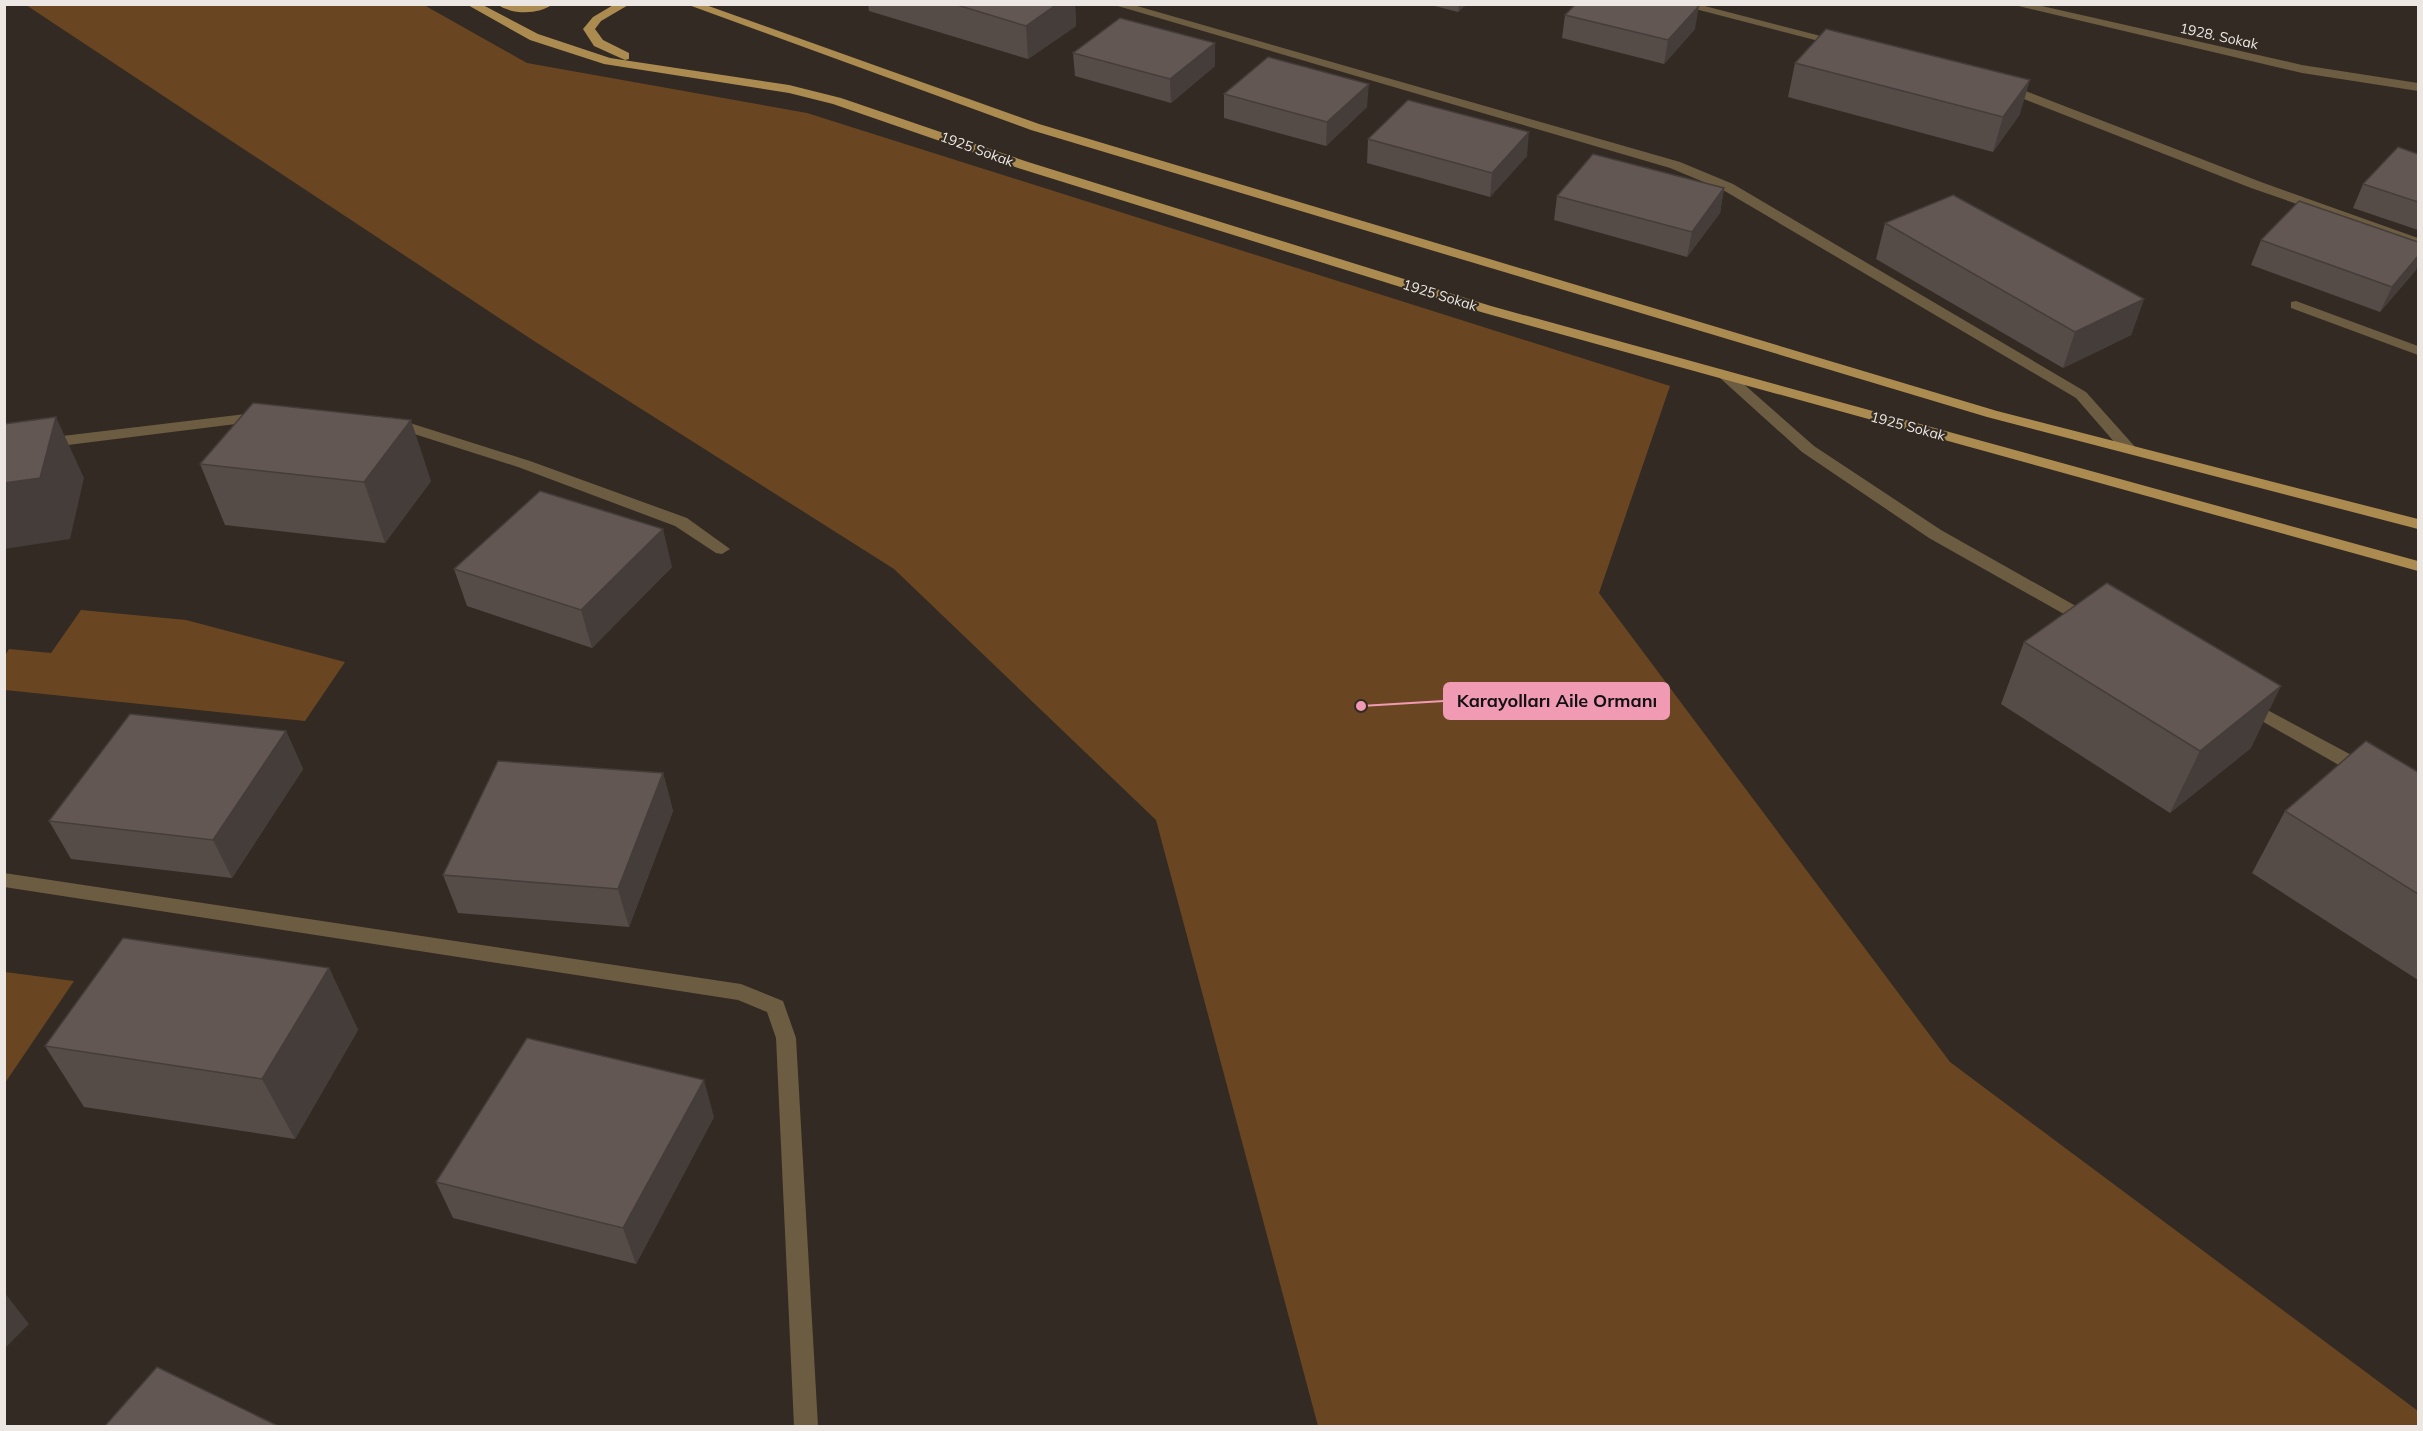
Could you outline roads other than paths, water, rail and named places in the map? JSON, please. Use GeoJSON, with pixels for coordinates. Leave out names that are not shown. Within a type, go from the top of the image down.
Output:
{"type":"FeatureCollection","features":[{"type":"Feature","properties":{"kind":"main road","name":"1925 Sokak"},"geometry":{"type":"LineString","coordinates":[[471,4],[534,37],[608,61],[789,89],[837,101],[1023,165],[1486,309],[2418,566]]}},
{"type":"Feature","properties":{"kind":"main road"},"geometry":{"type":"LineString","coordinates":[[502,4],[514,9],[533,9],[549,4]]}},
{"type":"Feature","properties":{"kind":"main road"},"geometry":{"type":"LineString","coordinates":[[625,4],[597,20],[589,29],[592,37],[605,48],[629,58],[706,76]]}},
{"type":"Feature","properties":{"kind":"main road"},"geometry":{"type":"LineString","coordinates":[[675,4],[709,10]]}},
{"type":"Feature","properties":{"kind":"main road"},"geometry":{"type":"LineString","coordinates":[[691,4],[1035,127],[1992,414],[2418,524]]}},
{"type":"Feature","properties":{"kind":"street"},"geometry":{"type":"LineString","coordinates":[[1116,4],[1675,165],[1728,187],[2081,395],[2129,449]]}},
{"type":"Feature","properties":{"kind":"street"},"geometry":{"type":"LineString","coordinates":[[1680,4],[1854,46]]}},
{"type":"Feature","properties":{"kind":"street","name":"1928. Sokak"},"geometry":{"type":"LineString","coordinates":[[2015,4],[2302,69],[2418,87]]}},
{"type":"Feature","properties":{"kind":"street"},"geometry":{"type":"LineString","coordinates":[[1986,81],[2256,185],[2418,242]]}},
{"type":"Feature","properties":{"kind":"street"},"geometry":{"type":"LineString","coordinates":[[2296,305],[2418,351]]}},
{"type":"Feature","properties":{"kind":"street"},"geometry":{"type":"LineString","coordinates":[[1725,375],[1808,449],[1935,534],[2110,632]]}},
{"type":"Feature","properties":{"kind":"street"},"geometry":{"type":"LineString","coordinates":[[4,448],[273,415]]}},
{"type":"Feature","properties":{"kind":"street"},"geometry":{"type":"LineString","coordinates":[[380,419],[524,464],[681,522],[722,549]]}},
{"type":"Feature","properties":{"kind":"street"},"geometry":{"type":"LineString","coordinates":[[2225,694],[2379,779]]}},
{"type":"Feature","properties":{"kind":"street"},"geometry":{"type":"LineString","coordinates":[[4,880],[741,992],[776,1007],[786,1038],[806,1426]]}},
{"type":"Feature","properties":{"kind":"place","name":"Karayolları Aile Ormanı"},"geometry":{"type":"Point","coordinates":[1361,706]}}]}
